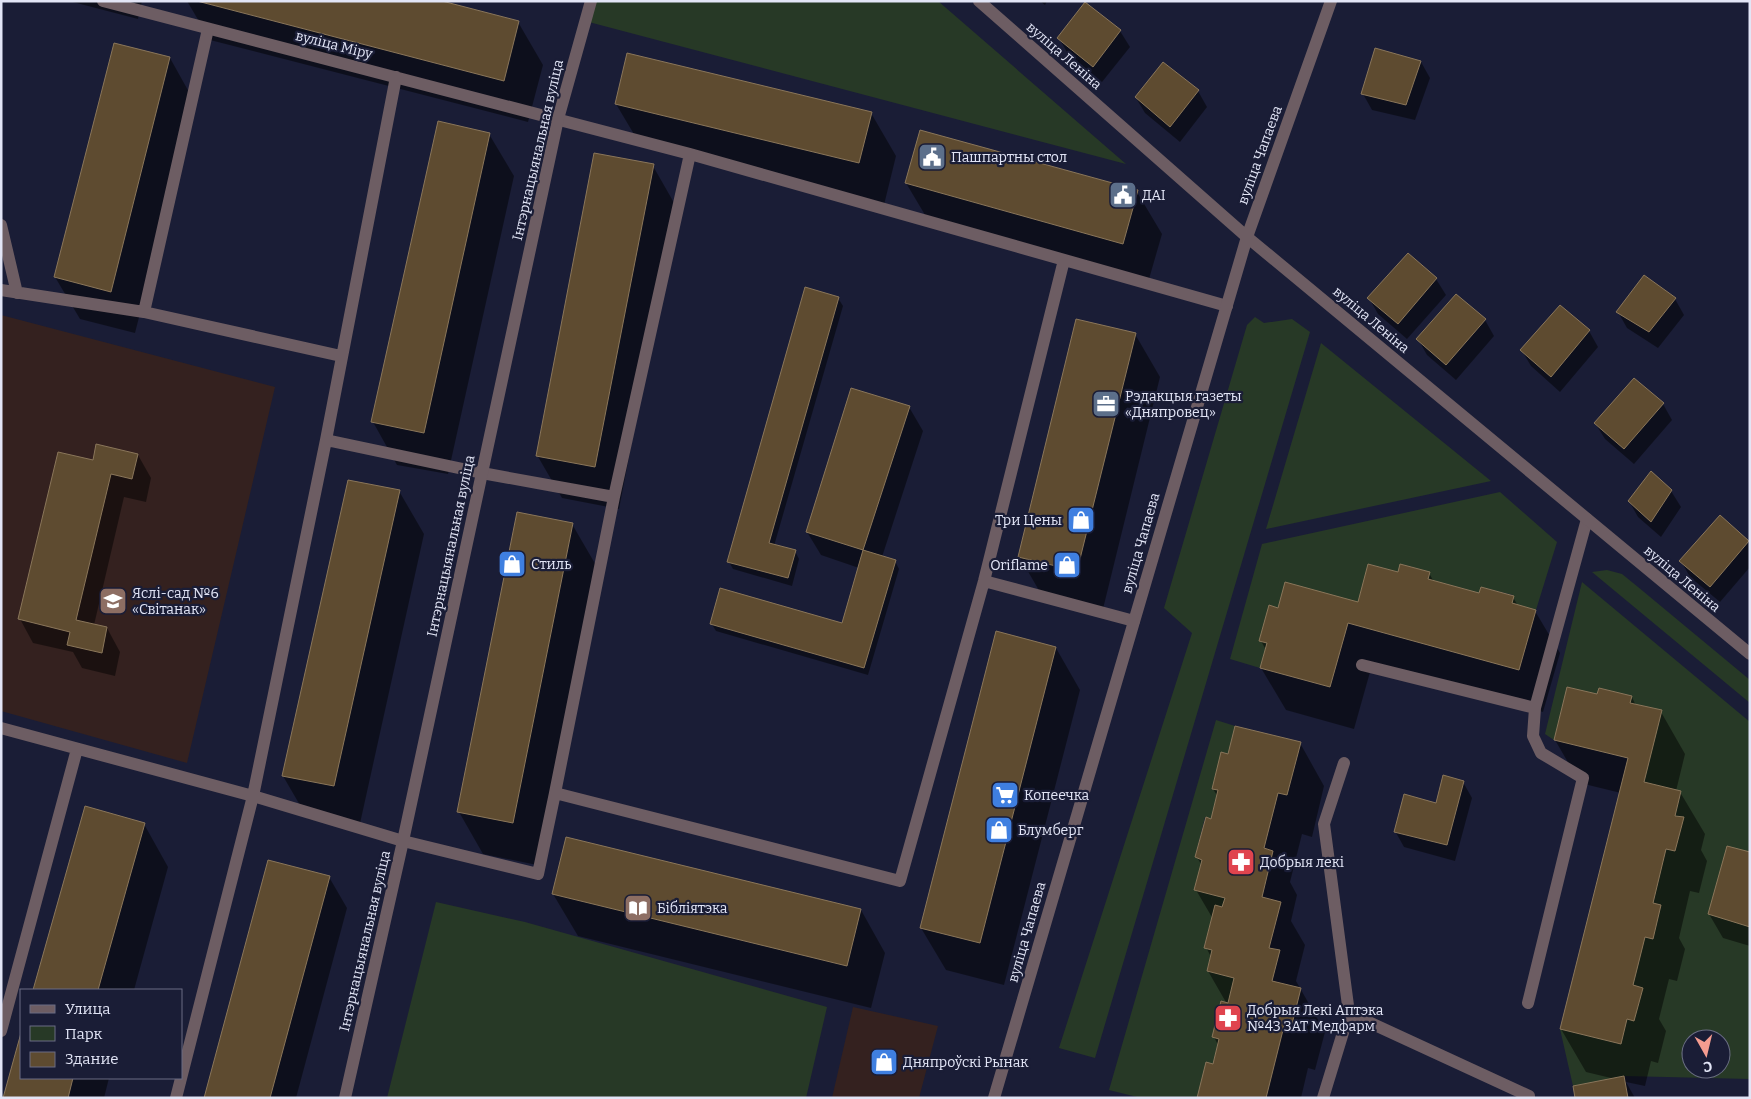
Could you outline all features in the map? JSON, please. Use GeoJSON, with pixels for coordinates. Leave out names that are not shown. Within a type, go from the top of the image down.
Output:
{"type":"FeatureCollection","features":[{"type":"Feature","properties":{"kind":"street","name":"вуліца Міру"},"geometry":{"type":"LineString","coordinates":[[103,1],[690,154],[1227,306]]}},
{"type":"Feature","properties":{"kind":"street","name":"Інтэрнацыянальная вуліца"},"geometry":{"type":"LineString","coordinates":[[345,1098],[403,841],[558,119],[591,1]]}},
{"type":"Feature","properties":{"kind":"street","name":"вуліца Леніна"},"geometry":{"type":"LineString","coordinates":[[979,1],[1248,237],[1750,654]]}},
{"type":"Feature","properties":{"kind":"street","name":"вуліца Чапаева"},"geometry":{"type":"LineString","coordinates":[[994,1098],[1248,237],[1331,1]]}},
{"type":"Feature","properties":{"kind":"street"},"geometry":{"type":"LineString","coordinates":[[144,312],[208,28]]}},
{"type":"Feature","properties":{"kind":"street"},"geometry":{"type":"LineString","coordinates":[[182,1074],[253,796],[326,440],[396,76]]}},
{"type":"Feature","properties":{"kind":"street"},"geometry":{"type":"LineString","coordinates":[[1,728],[253,796],[403,841],[538,874],[614,497],[690,154]]}},
{"type":"Feature","properties":{"kind":"street"},"geometry":{"type":"LineString","coordinates":[[1,225],[17,293]]}},
{"type":"Feature","properties":{"kind":"street"},"geometry":{"type":"LineString","coordinates":[[554,793],[900,881],[984,580],[1064,260]]}},
{"type":"Feature","properties":{"kind":"street"},"geometry":{"type":"LineString","coordinates":[[1,290],[144,312],[341,356]]}},
{"type":"Feature","properties":{"kind":"street"},"geometry":{"type":"LineString","coordinates":[[326,440],[482,473],[614,497]]}},
{"type":"Feature","properties":{"kind":"street"},"geometry":{"type":"LineString","coordinates":[[1528,1003],[1583,778],[1541,753],[1533,736],[1535,708],[1588,519]]}},
{"type":"Feature","properties":{"kind":"street"},"geometry":{"type":"LineString","coordinates":[[984,580],[1134,621]]}},
{"type":"Feature","properties":{"kind":"street"},"geometry":{"type":"LineString","coordinates":[[1362,665],[1535,708]]}},
{"type":"Feature","properties":{"kind":"street"},"geometry":{"type":"LineString","coordinates":[[1,1031],[77,749]]}},
{"type":"Feature","properties":{"kind":"street"},"geometry":{"type":"LineString","coordinates":[[1323,1098],[1349,1013],[1324,824],[1344,763]]}},
{"type":"Feature","properties":{"kind":"street"},"geometry":{"type":"LineString","coordinates":[[1349,1013],[1530,1098]]}},
{"type":"Feature","properties":{"kind":"street"},"geometry":{"type":"LineString","coordinates":[[176,1098],[181,1079]]}},
{"type":"Feature","properties":{"kind":"shaded area","name":"Яслі-сад №6 «Світанак»"},"geometry":{"type":"Polygon","coordinates":[[[1,315],[275,387],[187,763],[1,711],[1,315]]]}},
{"type":"Feature","properties":{"kind":"shaded area","name":"Дняпроўскі Рынак"},"geometry":{"type":"Polygon","coordinates":[[[853,1007],[938,1026],[919,1098],[832,1098],[853,1007]]]}},
{"type":"Feature","properties":{"kind":"green space"},"geometry":{"type":"Polygon","coordinates":[[[591,1],[938,1],[1126,164],[585,21],[591,1]]]}},
{"type":"Feature","properties":{"kind":"green space"},"geometry":{"type":"Polygon","coordinates":[[[1255,317],[1264,323],[1292,319],[1310,332],[1095,1058],[1059,1048],[1192,633],[1164,608],[1247,325],[1255,317]]]}},
{"type":"Feature","properties":{"kind":"green space"},"geometry":{"type":"Polygon","coordinates":[[[1321,343],[1491,481],[1266,529],[1321,343]]]}},
{"type":"Feature","properties":{"kind":"green space"},"geometry":{"type":"Polygon","coordinates":[[[1500,492],[1557,542],[1536,610],[1512,603],[1513,595],[1481,587],[1479,593],[1428,579],[1430,572],[1401,564],[1398,572],[1369,564],[1358,602],[1278,608],[1260,668],[1230,659],[1262,544],[1500,492]]]}},
{"type":"Feature","properties":{"kind":"green space"},"geometry":{"type":"Polygon","coordinates":[[[1607,570],[1622,574],[1750,680],[1750,703],[1592,572],[1607,570]]]}},
{"type":"Feature","properties":{"kind":"green space"},"geometry":{"type":"Polygon","coordinates":[[[1582,582],[1750,722],[1750,1079],[1731,1079],[1731,1029],[1681,1029],[1681,1077],[1624,1076],[1573,1086],[1560,1029],[1621,1044],[1627,1019],[1634,1021],[1642,988],[1633,985],[1645,937],[1653,939],[1661,905],[1653,903],[1666,849],[1675,851],[1683,818],[1675,816],[1681,791],[1644,782],[1661,710],[1630,703],[1632,696],[1599,688],[1597,694],[1567,687],[1554,740],[1545,734],[1582,582]]]}},
{"type":"Feature","properties":{"kind":"green space"},"geometry":{"type":"Polygon","coordinates":[[[1216,720],[1235,726],[1228,754],[1222,752],[1212,789],[1218,790],[1211,819],[1205,817],[1195,857],[1202,860],[1194,890],[1225,898],[1222,907],[1215,906],[1204,947],[1212,950],[1207,971],[1234,978],[1228,1003],[1221,1001],[1219,1039],[1213,1064],[1206,1062],[1197,1098],[1141,1098],[1109,1090],[1216,720]]]}},
{"type":"Feature","properties":{"kind":"green space"},"geometry":{"type":"Polygon","coordinates":[[[436,902],[525,922],[827,1007],[806,1098],[387,1098],[436,902]]]}},
{"type":"Feature","properties":{"kind":"building"},"geometry":{"type":"Polygon","coordinates":[[[197,1],[442,1],[519,21],[504,81],[197,1]]]}},
{"type":"Feature","properties":{"kind":"building"},"geometry":{"type":"Polygon","coordinates":[[[1085,2],[1121,30],[1093,67],[1057,38],[1085,2]]]}},
{"type":"Feature","properties":{"kind":"building"},"geometry":{"type":"Polygon","coordinates":[[[114,43],[170,57],[111,292],[54,277],[114,43]]]}},
{"type":"Feature","properties":{"kind":"building"},"geometry":{"type":"Polygon","coordinates":[[[1375,48],[1421,61],[1406,105],[1361,94],[1375,48]]]}},
{"type":"Feature","properties":{"kind":"building"},"geometry":{"type":"Polygon","coordinates":[[[627,53],[872,112],[859,163],[615,104],[627,53]]]}},
{"type":"Feature","properties":{"kind":"building"},"geometry":{"type":"Polygon","coordinates":[[[1163,62],[1199,90],[1170,127],[1135,97],[1163,62]]]}},
{"type":"Feature","properties":{"kind":"building"},"geometry":{"type":"Polygon","coordinates":[[[438,121],[490,133],[424,433],[371,422],[438,121]]]}},
{"type":"Feature","properties":{"kind":"building"},"geometry":{"type":"Polygon","coordinates":[[[920,130],[1138,190],[1123,244],[905,183],[920,130]]]}},
{"type":"Feature","properties":{"kind":"building"},"geometry":{"type":"Polygon","coordinates":[[[594,153],[654,164],[595,467],[536,456],[594,153]]]}},
{"type":"Feature","properties":{"kind":"building"},"geometry":{"type":"Polygon","coordinates":[[[1408,253],[1437,278],[1398,324],[1367,298],[1408,253]]]}},
{"type":"Feature","properties":{"kind":"building"},"geometry":{"type":"Polygon","coordinates":[[[1644,275],[1676,298],[1649,332],[1616,312],[1644,275]]]}},
{"type":"Feature","properties":{"kind":"building"},"geometry":{"type":"Polygon","coordinates":[[[805,287],[839,297],[769,543],[796,550],[788,578],[727,562],[805,287]]]}},
{"type":"Feature","properties":{"kind":"building"},"geometry":{"type":"Polygon","coordinates":[[[1456,294],[1486,319],[1446,365],[1416,339],[1456,294]]]}},
{"type":"Feature","properties":{"kind":"building"},"geometry":{"type":"Polygon","coordinates":[[[1560,305],[1590,330],[1551,377],[1520,350],[1560,305]]]}},
{"type":"Feature","properties":{"kind":"building"},"geometry":{"type":"Polygon","coordinates":[[[1076,319],[1136,333],[1077,571],[1018,557],[1076,319]]]}},
{"type":"Feature","properties":{"kind":"building"},"geometry":{"type":"Polygon","coordinates":[[[1634,378],[1664,403],[1624,449],[1594,423],[1634,378]]]}},
{"type":"Feature","properties":{"kind":"building"},"geometry":{"type":"Polygon","coordinates":[[[851,388],[910,406],[863,550],[806,532],[851,388]]]}},
{"type":"Feature","properties":{"kind":"building"},"geometry":{"type":"Polygon","coordinates":[[[96,444],[138,454],[132,479],[111,474],[76,620],[107,627],[102,653],[67,645],[70,632],[18,619],[58,452],[93,460],[96,444]]]}},
{"type":"Feature","properties":{"kind":"building"},"geometry":{"type":"Polygon","coordinates":[[[1651,471],[1672,490],[1651,522],[1628,501],[1651,471]]]}},
{"type":"Feature","properties":{"kind":"building"},"geometry":{"type":"Polygon","coordinates":[[[348,480],[400,490],[334,786],[282,776],[348,480]]]}},
{"type":"Feature","properties":{"kind":"building"},"geometry":{"type":"Polygon","coordinates":[[[517,512],[573,523],[513,823],[457,812],[517,512]]]}},
{"type":"Feature","properties":{"kind":"building"},"geometry":{"type":"Polygon","coordinates":[[[1720,515],[1749,541],[1710,587],[1679,561],[1720,515]]]}},
{"type":"Feature","properties":{"kind":"building"},"geometry":{"type":"Polygon","coordinates":[[[863,550],[896,560],[864,668],[710,624],[720,588],[842,623],[863,550]]]}},
{"type":"Feature","properties":{"kind":"building"},"geometry":{"type":"Polygon","coordinates":[[[1368,564],[1398,572],[1400,564],[1430,572],[1428,579],[1479,593],[1481,587],[1514,596],[1512,603],[1536,610],[1519,670],[1348,623],[1330,687],[1260,668],[1267,643],[1259,641],[1269,605],[1278,608],[1285,582],[1358,602],[1368,564]]]}},
{"type":"Feature","properties":{"kind":"building"},"geometry":{"type":"Polygon","coordinates":[[[996,631],[1056,647],[980,943],[920,928],[996,631]]]}},
{"type":"Feature","properties":{"kind":"building"},"geometry":{"type":"Polygon","coordinates":[[[1567,687],[1597,694],[1599,688],[1632,696],[1630,703],[1662,710],[1644,782],[1681,791],[1675,816],[1684,817],[1675,851],[1666,849],[1653,903],[1661,905],[1653,939],[1645,937],[1633,985],[1643,988],[1634,1021],[1627,1019],[1621,1044],[1560,1029],[1628,758],[1554,740],[1567,687]]]}},
{"type":"Feature","properties":{"kind":"building"},"geometry":{"type":"Polygon","coordinates":[[[1235,726],[1301,742],[1287,795],[1278,793],[1264,848],[1273,851],[1262,897],[1281,902],[1269,948],[1280,950],[1272,981],[1301,988],[1291,1028],[1284,1026],[1266,1098],[1197,1098],[1206,1062],[1213,1064],[1219,1039],[1212,1037],[1221,1001],[1228,1003],[1234,978],[1207,971],[1212,950],[1204,948],[1215,905],[1222,907],[1225,898],[1194,890],[1202,860],[1195,857],[1206,817],[1211,819],[1218,790],[1212,789],[1221,752],[1228,754],[1235,726]]]}},
{"type":"Feature","properties":{"kind":"building"},"geometry":{"type":"Polygon","coordinates":[[[1443,775],[1464,781],[1447,845],[1394,832],[1404,794],[1436,803],[1443,775]]]}},
{"type":"Feature","properties":{"kind":"building"},"geometry":{"type":"Polygon","coordinates":[[[85,806],[145,823],[98,989],[33,989],[85,806]]]}},
{"type":"Feature","properties":{"kind":"building"},"geometry":{"type":"Polygon","coordinates":[[[566,837],[861,909],[847,966],[552,894],[566,837]]]}},
{"type":"Feature","properties":{"kind":"building"},"geometry":{"type":"Polygon","coordinates":[[[1727,846],[1750,852],[1750,927],[1708,914],[1727,846]]]}},
{"type":"Feature","properties":{"kind":"building"},"geometry":{"type":"Polygon","coordinates":[[[268,860],[330,876],[270,1098],[204,1098],[268,860]]]}},
{"type":"Feature","properties":{"kind":"building"},"geometry":{"type":"Polygon","coordinates":[[[20,1037],[20,1079],[73,1079],[68,1098],[3,1098],[20,1037]]]}},
{"type":"Feature","properties":{"kind":"building"},"geometry":{"type":"Polygon","coordinates":[[[1624,1076],[1628,1098],[1575,1098],[1573,1086],[1624,1076]]]}},
{"type":"Feature","properties":{"kind":"place","name":"Пашпартны стол"},"geometry":{"type":"Point","coordinates":[932,157]}},
{"type":"Feature","properties":{"kind":"place","name":"ДАІ"},"geometry":{"type":"Point","coordinates":[1123,195]}},
{"type":"Feature","properties":{"kind":"place","name":"Рэдакцыя газеты «Дняпровец»"},"geometry":{"type":"Point","coordinates":[1106,404]}},
{"type":"Feature","properties":{"kind":"place","name":"Три Цены"},"geometry":{"type":"Point","coordinates":[1081,520]}},
{"type":"Feature","properties":{"kind":"place","name":"Стиль"},"geometry":{"type":"Point","coordinates":[512,564]}},
{"type":"Feature","properties":{"kind":"place","name":"Oriflame"},"geometry":{"type":"Point","coordinates":[1067,565]}},
{"type":"Feature","properties":{"kind":"place","name":"Яслі-сад №6 «Світанак»"},"geometry":{"type":"Point","coordinates":[113,601]}},
{"type":"Feature","properties":{"kind":"place","name":"Копеечка"},"geometry":{"type":"Point","coordinates":[1005,795]}},
{"type":"Feature","properties":{"kind":"place","name":"Блумберг"},"geometry":{"type":"Point","coordinates":[999,830]}},
{"type":"Feature","properties":{"kind":"place","name":"Добрыя лекі"},"geometry":{"type":"Point","coordinates":[1241,862]}},
{"type":"Feature","properties":{"kind":"place","name":"Бібліятэка"},"geometry":{"type":"Point","coordinates":[638,908]}},
{"type":"Feature","properties":{"kind":"place","name":"Добрыя Лекі Аптэка №43 ЗАТ Медфарм"},"geometry":{"type":"Point","coordinates":[1228,1018]}},
{"type":"Feature","properties":{"kind":"place","name":"Дняпроўскі Рынак"},"geometry":{"type":"Point","coordinates":[884,1062]}}]}
